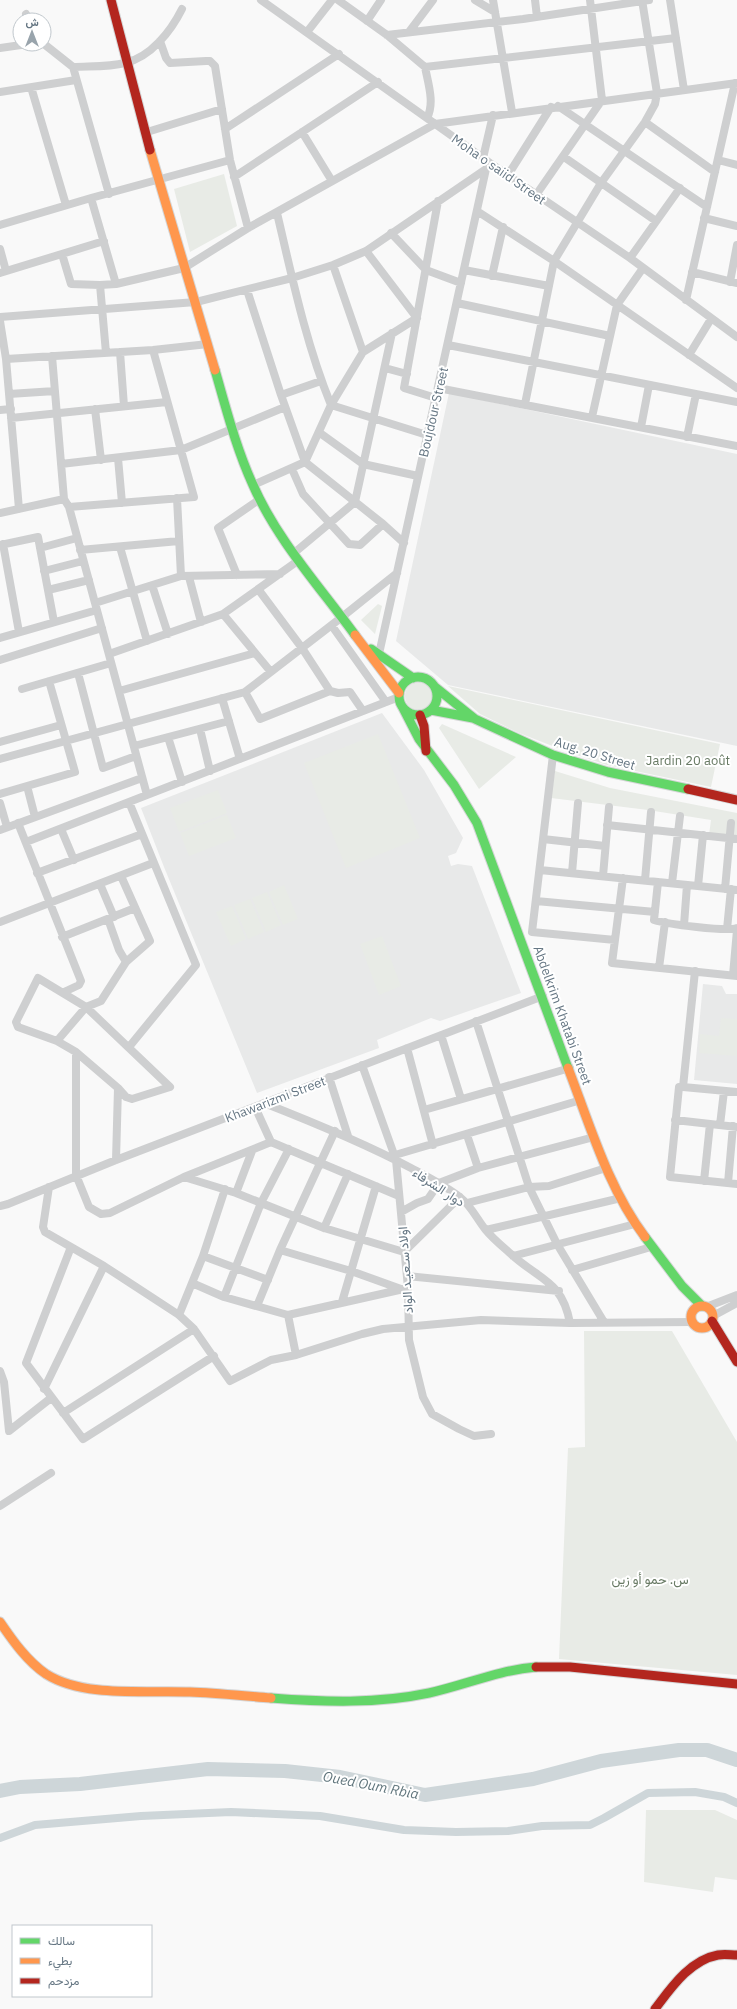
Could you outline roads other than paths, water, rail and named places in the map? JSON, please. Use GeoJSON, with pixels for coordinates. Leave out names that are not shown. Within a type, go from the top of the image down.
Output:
{"type":"FeatureCollection","features":[{"type":"Feature","properties":{"kind":"main road"},"geometry":{"type":"LineString","coordinates":[[111,0],[184,268],[196,302],[232,429],[253,485],[270,518],[342,617],[363,643],[399,695],[403,708],[411,714],[420,715],[431,710],[436,702],[435,687]]}},
{"type":"Feature","properties":{"kind":"main road"},"geometry":{"type":"LineString","coordinates":[[363,643],[413,678],[425,679],[476,719]]}},
{"type":"Feature","properties":{"kind":"main road"},"geometry":{"type":"LineString","coordinates":[[399,695],[404,684],[413,678]]}},
{"type":"Feature","properties":{"kind":"main road","name":"Abdelkrim Khatabi Street"},"geometry":{"type":"LineString","coordinates":[[403,708],[414,733],[426,751],[455,786],[477,822],[570,1068],[594,1137],[606,1168],[621,1198],[635,1224],[652,1247],[682,1286],[704,1307]]}},
{"type":"Feature","properties":{"kind":"main road"},"geometry":{"type":"LineString","coordinates":[[431,710],[476,719]]}},
{"type":"Feature","properties":{"kind":"main road"},"geometry":{"type":"LineString","coordinates":[[420,715],[424,726],[426,751]]}},
{"type":"Feature","properties":{"kind":"main road","name":"Aug. 20 Street"},"geometry":{"type":"LineString","coordinates":[[476,719],[553,755],[608,772],[737,800]]}},
{"type":"Feature","properties":{"kind":"main road","name":"Abdelkrim Khatabi Street"},"geometry":{"type":"LineString","coordinates":[[682,1286],[692,1313]]}},
{"type":"Feature","properties":{"kind":"main road"},"geometry":{"type":"LineString","coordinates":[[731,1353],[693,1322],[692,1313],[695,1309],[704,1307],[709,1309],[712,1318],[737,1362]]}},
{"type":"Feature","properties":{"kind":"main road"},"geometry":{"type":"LineString","coordinates":[[702,1328],[706,1327],[712,1318]]}},
{"type":"Feature","properties":{"kind":"main road"},"geometry":{"type":"LineString","coordinates":[[0,1622],[24,1653],[48,1675],[65,1683],[105,1689],[316,1700],[375,1700],[432,1693],[513,1670],[550,1666],[675,1676],[737,1684]]}},
{"type":"Feature","properties":{"kind":"main road"},"geometry":{"type":"LineString","coordinates":[[654,2009],[679,1981],[697,1965],[718,1955],[737,1955]]}},
{"type":"Feature","properties":{"kind":"street","name":"Moha o saiid Street"},"geometry":{"type":"LineString","coordinates":[[262,0],[483,158],[488,166],[508,175],[630,258],[737,337]]}},
{"type":"Feature","properties":{"kind":"street"},"geometry":{"type":"LineString","coordinates":[[307,32],[332,0]]}},
{"type":"Feature","properties":{"kind":"street"},"geometry":{"type":"LineString","coordinates":[[338,0],[387,35],[425,67],[430,100],[430,110],[427,118]]}},
{"type":"Feature","properties":{"kind":"street"},"geometry":{"type":"LineString","coordinates":[[367,21],[381,0]]}},
{"type":"Feature","properties":{"kind":"street"},"geometry":{"type":"LineString","coordinates":[[409,32],[433,0]]}},
{"type":"Feature","properties":{"kind":"street"},"geometry":{"type":"LineString","coordinates":[[475,0],[495,12]]}},
{"type":"Feature","properties":{"kind":"street"},"geometry":{"type":"LineString","coordinates":[[494,0],[496,22],[512,112]]}},
{"type":"Feature","properties":{"kind":"street"},"geometry":{"type":"LineString","coordinates":[[534,0],[537,17]]}},
{"type":"Feature","properties":{"kind":"street"},"geometry":{"type":"LineString","coordinates":[[387,35],[537,17],[591,4],[644,0],[647,42],[657,93],[655,104],[645,122],[601,183],[554,261],[525,404]]}},
{"type":"Feature","properties":{"kind":"street"},"geometry":{"type":"LineString","coordinates":[[670,0],[684,90]]}},
{"type":"Feature","properties":{"kind":"street"},"geometry":{"type":"LineString","coordinates":[[536,195],[602,100],[591,4]]}},
{"type":"Feature","properties":{"kind":"street"},"geometry":{"type":"LineString","coordinates":[[73,67],[103,66],[127,63],[146,53],[160,41],[182,9]]}},
{"type":"Feature","properties":{"kind":"street"},"geometry":{"type":"LineString","coordinates":[[425,67],[676,38]]}},
{"type":"Feature","properties":{"kind":"street"},"geometry":{"type":"LineString","coordinates":[[160,41],[166,58],[170,63],[200,60],[210,61],[213,64],[230,160],[248,228]]}},
{"type":"Feature","properties":{"kind":"street"},"geometry":{"type":"LineString","coordinates":[[0,48],[12,46]]}},
{"type":"Feature","properties":{"kind":"street"},"geometry":{"type":"LineString","coordinates":[[52,50],[73,67],[109,194]]}},
{"type":"Feature","properties":{"kind":"street"},"geometry":{"type":"LineString","coordinates":[[225,129],[339,54]]}},
{"type":"Feature","properties":{"kind":"street"},"geometry":{"type":"LineString","coordinates":[[0,92],[76,80]]}},
{"type":"Feature","properties":{"kind":"street"},"geometry":{"type":"LineString","coordinates":[[234,177],[378,82]]}},
{"type":"Feature","properties":{"kind":"street"},"geometry":{"type":"LineString","coordinates":[[62,254],[71,284],[100,286],[116,284],[184,268],[248,228],[435,124],[555,106],[736,83],[686,300]]}},
{"type":"Feature","properties":{"kind":"street"},"geometry":{"type":"LineString","coordinates":[[31,87],[66,205]]}},
{"type":"Feature","properties":{"kind":"street"},"geometry":{"type":"LineString","coordinates":[[555,106],[586,124],[707,207]]}},
{"type":"Feature","properties":{"kind":"street"},"geometry":{"type":"LineString","coordinates":[[508,175],[555,106]]}},
{"type":"Feature","properties":{"kind":"street"},"geometry":{"type":"LineString","coordinates":[[147,132],[222,109]]}},
{"type":"Feature","properties":{"kind":"street"},"geometry":{"type":"LineString","coordinates":[[483,158],[493,115]]}},
{"type":"Feature","properties":{"kind":"street"},"geometry":{"type":"LineString","coordinates":[[645,122],[715,172]]}},
{"type":"Feature","properties":{"kind":"street"},"geometry":{"type":"LineString","coordinates":[[302,132],[332,181]]}},
{"type":"Feature","properties":{"kind":"street"},"geometry":{"type":"LineString","coordinates":[[564,156],[656,221]]}},
{"type":"Feature","properties":{"kind":"street"},"geometry":{"type":"LineString","coordinates":[[0,225],[66,205],[230,160]]}},
{"type":"Feature","properties":{"kind":"street"},"geometry":{"type":"LineString","coordinates":[[718,160],[737,165]]}},
{"type":"Feature","properties":{"kind":"street"},"geometry":{"type":"LineString","coordinates":[[0,317],[196,302],[292,278],[333,265],[366,251],[488,166]]}},
{"type":"Feature","properties":{"kind":"street","name":"Boujdour Street"},"geometry":{"type":"LineString","coordinates":[[379,654],[488,166]]}},
{"type":"Feature","properties":{"kind":"street"},"geometry":{"type":"LineString","coordinates":[[630,258],[680,188]]}},
{"type":"Feature","properties":{"kind":"street"},"geometry":{"type":"LineString","coordinates":[[91,198],[116,284]]}},
{"type":"Feature","properties":{"kind":"street"},"geometry":{"type":"LineString","coordinates":[[436,398],[405,388],[438,201]]}},
{"type":"Feature","properties":{"kind":"street"},"geometry":{"type":"LineString","coordinates":[[477,211],[554,261],[737,388]]}},
{"type":"Feature","properties":{"kind":"street"},"geometry":{"type":"LineString","coordinates":[[277,213],[292,278],[321,381],[331,405],[428,435]]}},
{"type":"Feature","properties":{"kind":"street"},"geometry":{"type":"LineString","coordinates":[[704,218],[737,226]]}},
{"type":"Feature","properties":{"kind":"street"},"geometry":{"type":"LineString","coordinates":[[492,276],[503,227]]}},
{"type":"Feature","properties":{"kind":"street"},"geometry":{"type":"LineString","coordinates":[[391,233],[426,270],[461,283]]}},
{"type":"Feature","properties":{"kind":"street"},"geometry":{"type":"LineString","coordinates":[[0,249],[3,272],[104,241]]}},
{"type":"Feature","properties":{"kind":"street"},"geometry":{"type":"LineString","coordinates":[[692,272],[733,282],[737,249]]}},
{"type":"Feature","properties":{"kind":"street"},"geometry":{"type":"LineString","coordinates":[[366,251],[417,318]]}},
{"type":"Feature","properties":{"kind":"street"},"geometry":{"type":"LineString","coordinates":[[333,265],[363,352]]}},
{"type":"Feature","properties":{"kind":"street"},"geometry":{"type":"LineString","coordinates":[[592,417],[617,305],[643,268]]}},
{"type":"Feature","properties":{"kind":"street"},"geometry":{"type":"LineString","coordinates":[[464,270],[549,286]]}},
{"type":"Feature","properties":{"kind":"street"},"geometry":{"type":"LineString","coordinates":[[100,286],[106,353]]}},
{"type":"Feature","properties":{"kind":"street"},"geometry":{"type":"LineString","coordinates":[[247,290],[281,396],[305,462],[383,524],[404,543]]}},
{"type":"Feature","properties":{"kind":"street"},"geometry":{"type":"LineString","coordinates":[[457,303],[610,336]]}},
{"type":"Feature","properties":{"kind":"street"},"geometry":{"type":"LineString","coordinates":[[253,485],[305,462],[331,405],[363,352],[417,318]]}},
{"type":"Feature","properties":{"kind":"street"},"geometry":{"type":"LineString","coordinates":[[689,355],[711,319]]}},
{"type":"Feature","properties":{"kind":"street"},"geometry":{"type":"LineString","coordinates":[[0,321],[6,359],[19,509]]}},
{"type":"Feature","properties":{"kind":"street"},"geometry":{"type":"LineString","coordinates":[[109,654],[223,614],[280,574],[329,524],[355,502],[392,333]]}},
{"type":"Feature","properties":{"kind":"street"},"geometry":{"type":"LineString","coordinates":[[6,359],[153,350],[208,344]]}},
{"type":"Feature","properties":{"kind":"street"},"geometry":{"type":"LineString","coordinates":[[448,345],[737,402]]}},
{"type":"Feature","properties":{"kind":"street"},"geometry":{"type":"LineString","coordinates":[[69,507],[194,497],[153,350]]}},
{"type":"Feature","properties":{"kind":"street"},"geometry":{"type":"LineString","coordinates":[[120,352],[124,406]]}},
{"type":"Feature","properties":{"kind":"street"},"geometry":{"type":"LineString","coordinates":[[52,356],[64,499],[69,507],[147,795]]}},
{"type":"Feature","properties":{"kind":"street"},"geometry":{"type":"LineString","coordinates":[[385,368],[407,374]]}},
{"type":"Feature","properties":{"kind":"street"},"geometry":{"type":"LineString","coordinates":[[281,396],[321,381]]}},
{"type":"Feature","properties":{"kind":"street"},"geometry":{"type":"LineString","coordinates":[[641,427],[649,385]]}},
{"type":"Feature","properties":{"kind":"street"},"geometry":{"type":"LineString","coordinates":[[438,388],[737,446]]}},
{"type":"Feature","properties":{"kind":"street"},"geometry":{"type":"LineString","coordinates":[[9,394],[55,391]]}},
{"type":"Feature","properties":{"kind":"street"},"geometry":{"type":"LineString","coordinates":[[687,437],[696,394]]}},
{"type":"Feature","properties":{"kind":"street"},"geometry":{"type":"LineString","coordinates":[[11,418],[168,402]]}},
{"type":"Feature","properties":{"kind":"street"},"geometry":{"type":"LineString","coordinates":[[61,464],[181,450],[285,407]]}},
{"type":"Feature","properties":{"kind":"street"},"geometry":{"type":"LineString","coordinates":[[0,410],[10,409]]}},
{"type":"Feature","properties":{"kind":"street"},"geometry":{"type":"LineString","coordinates":[[95,409],[101,460]]}},
{"type":"Feature","properties":{"kind":"street"},"geometry":{"type":"LineString","coordinates":[[320,432],[364,464],[418,476]]}},
{"type":"Feature","properties":{"kind":"street"},"geometry":{"type":"LineString","coordinates":[[118,458],[122,503]]}},
{"type":"Feature","properties":{"kind":"street"},"geometry":{"type":"LineString","coordinates":[[292,469],[303,494],[346,542],[354,546],[362,544],[383,524]]}},
{"type":"Feature","properties":{"kind":"street"},"geometry":{"type":"LineString","coordinates":[[177,498],[179,541],[185,577],[201,622]]}},
{"type":"Feature","properties":{"kind":"street"},"geometry":{"type":"LineString","coordinates":[[0,513],[64,499]]}},
{"type":"Feature","properties":{"kind":"street"},"geometry":{"type":"LineString","coordinates":[[236,575],[218,528],[260,499]]}},
{"type":"Feature","properties":{"kind":"street"},"geometry":{"type":"LineString","coordinates":[[19,632],[1,545],[37,536],[54,622]]}},
{"type":"Feature","properties":{"kind":"street"},"geometry":{"type":"LineString","coordinates":[[40,548],[77,538]]}},
{"type":"Feature","properties":{"kind":"street"},"geometry":{"type":"LineString","coordinates":[[80,550],[179,541]]}},
{"type":"Feature","properties":{"kind":"street"},"geometry":{"type":"LineString","coordinates":[[120,546],[147,641]]}},
{"type":"Feature","properties":{"kind":"street"},"geometry":{"type":"LineString","coordinates":[[44,571],[83,561]]}},
{"type":"Feature","properties":{"kind":"street"},"geometry":{"type":"LineString","coordinates":[[0,759],[245,692],[332,626],[397,573]]}},
{"type":"Feature","properties":{"kind":"street"},"geometry":{"type":"LineString","coordinates":[[0,638],[54,622],[96,607],[133,591],[185,577],[280,574]]}},
{"type":"Feature","properties":{"kind":"street"},"geometry":{"type":"LineString","coordinates":[[48,590],[89,580]]}},
{"type":"Feature","properties":{"kind":"street"},"geometry":{"type":"LineString","coordinates":[[152,585],[168,634]]}},
{"type":"Feature","properties":{"kind":"street"},"geometry":{"type":"LineString","coordinates":[[258,589],[302,648],[330,691]]}},
{"type":"Feature","properties":{"kind":"street"},"geometry":{"type":"LineString","coordinates":[[223,614],[271,672]]}},
{"type":"Feature","properties":{"kind":"street"},"geometry":{"type":"LineString","coordinates":[[332,626],[386,702]]}},
{"type":"Feature","properties":{"kind":"street"},"geometry":{"type":"LineString","coordinates":[[0,660],[102,628]]}},
{"type":"Feature","properties":{"kind":"street"},"geometry":{"type":"LineString","coordinates":[[119,691],[255,653]]}},
{"type":"Feature","properties":{"kind":"street"},"geometry":{"type":"LineString","coordinates":[[22,689],[111,663]]}},
{"type":"Feature","properties":{"kind":"street"},"geometry":{"type":"LineString","coordinates":[[78,673],[103,768],[136,756]]}},
{"type":"Feature","properties":{"kind":"street"},"geometry":{"type":"LineString","coordinates":[[0,794],[75,772],[49,682]]}},
{"type":"Feature","properties":{"kind":"street"},"geometry":{"type":"LineString","coordinates":[[245,692],[260,719],[330,691],[350,692],[363,712]]}},
{"type":"Feature","properties":{"kind":"street"},"geometry":{"type":"LineString","coordinates":[[26,842],[363,712],[399,695]]}},
{"type":"Feature","properties":{"kind":"street"},"geometry":{"type":"LineString","coordinates":[[222,698],[240,759]]}},
{"type":"Feature","properties":{"kind":"street"},"geometry":{"type":"LineString","coordinates":[[134,746],[229,721]]}},
{"type":"Feature","properties":{"kind":"street"},"geometry":{"type":"LineString","coordinates":[[0,742],[61,725]]}},
{"type":"Feature","properties":{"kind":"street"},"geometry":{"type":"LineString","coordinates":[[200,729],[210,771]]}},
{"type":"Feature","properties":{"kind":"street"},"geometry":{"type":"LineString","coordinates":[[168,737],[182,782]]}},
{"type":"Feature","properties":{"kind":"street"},"geometry":{"type":"LineString","coordinates":[[553,755],[532,932],[615,940]]}},
{"type":"Feature","properties":{"kind":"street"},"geometry":{"type":"LineString","coordinates":[[0,802],[3,828],[142,778]]}},
{"type":"Feature","properties":{"kind":"street"},"geometry":{"type":"LineString","coordinates":[[27,786],[35,817]]}},
{"type":"Feature","properties":{"kind":"street"},"geometry":{"type":"LineString","coordinates":[[128,1047],[196,965],[129,802]]}},
{"type":"Feature","properties":{"kind":"street"},"geometry":{"type":"LineString","coordinates":[[572,873],[578,803]]}},
{"type":"Feature","properties":{"kind":"street"},"geometry":{"type":"LineString","coordinates":[[603,876],[609,807]]}},
{"type":"Feature","properties":{"kind":"street"},"geometry":{"type":"LineString","coordinates":[[645,880],[652,812]]}},
{"type":"Feature","properties":{"kind":"street"},"geometry":{"type":"LineString","coordinates":[[672,883],[680,816]]}},
{"type":"Feature","properties":{"kind":"street"},"geometry":{"type":"LineString","coordinates":[[18,823],[81,982],[80,985],[64,992]]}},
{"type":"Feature","properties":{"kind":"street"},"geometry":{"type":"LineString","coordinates":[[728,929],[733,838],[731,823]]}},
{"type":"Feature","properties":{"kind":"street"},"geometry":{"type":"LineString","coordinates":[[607,825],[733,838]]}},
{"type":"Feature","properties":{"kind":"street"},"geometry":{"type":"LineString","coordinates":[[61,829],[74,860]]}},
{"type":"Feature","properties":{"kind":"street"},"geometry":{"type":"LineString","coordinates":[[37,873],[142,834]]}},
{"type":"Feature","properties":{"kind":"street"},"geometry":{"type":"LineString","coordinates":[[698,886],[703,835]]}},
{"type":"Feature","properties":{"kind":"street"},"geometry":{"type":"LineString","coordinates":[[543,839],[605,846]]}},
{"type":"Feature","properties":{"kind":"street"},"geometry":{"type":"LineString","coordinates":[[0,922],[153,863]]}},
{"type":"Feature","properties":{"kind":"street"},"geometry":{"type":"LineString","coordinates":[[540,870],[731,889]]}},
{"type":"Feature","properties":{"kind":"street"},"geometry":{"type":"LineString","coordinates":[[57,1041],[86,1007],[100,1001],[126,962],[150,940],[121,876]]}},
{"type":"Feature","properties":{"kind":"street"},"geometry":{"type":"LineString","coordinates":[[623,878],[612,963],[735,975],[737,929],[684,925],[654,920],[658,882]]}},
{"type":"Feature","properties":{"kind":"street"},"geometry":{"type":"LineString","coordinates":[[100,884],[119,950],[126,962]]}},
{"type":"Feature","properties":{"kind":"street"},"geometry":{"type":"LineString","coordinates":[[684,925],[687,885]]}},
{"type":"Feature","properties":{"kind":"street"},"geometry":{"type":"LineString","coordinates":[[536,901],[654,912]]}},
{"type":"Feature","properties":{"kind":"street"},"geometry":{"type":"LineString","coordinates":[[62,937],[135,908]]}},
{"type":"Feature","properties":{"kind":"street"},"geometry":{"type":"LineString","coordinates":[[659,968],[664,922]]}},
{"type":"Feature","properties":{"kind":"street"},"geometry":{"type":"LineString","coordinates":[[683,1087],[695,971]]}},
{"type":"Feature","properties":{"kind":"street"},"geometry":{"type":"LineString","coordinates":[[40,978],[86,1007],[128,1047],[170,1087],[132,1099],[126,1097],[118,1088],[76,1052],[57,1041],[18,1027],[16,1022],[37,979],[40,978]]}},
{"type":"Feature","properties":{"kind":"street","name":"Khawarizmi Street"},"geometry":{"type":"LineString","coordinates":[[0,1210],[4,1205],[76,1175],[543,996]]}},
{"type":"Feature","properties":{"kind":"street"},"geometry":{"type":"LineString","coordinates":[[476,1021],[518,1158],[529,1187],[543,1217],[572,1270],[604,1322]]}},
{"type":"Feature","properties":{"kind":"street"},"geometry":{"type":"LineString","coordinates":[[441,1035],[460,1099]]}},
{"type":"Feature","properties":{"kind":"street"},"geometry":{"type":"LineString","coordinates":[[407,1048],[433,1145]]}},
{"type":"Feature","properties":{"kind":"street"},"geometry":{"type":"LineString","coordinates":[[76,1052],[76,1175],[88,1207],[101,1214],[110,1213],[184,1177],[252,1151],[271,1142]]}},
{"type":"Feature","properties":{"kind":"street","name":"اولاد سـعيـد الواد"},"geometry":{"type":"LineString","coordinates":[[362,1065],[396,1158],[407,1276],[405,1288],[410,1340],[423,1397],[432,1414],[474,1436],[491,1434]]}},
{"type":"Feature","properties":{"kind":"street"},"geometry":{"type":"LineString","coordinates":[[424,1110],[570,1068]]}},
{"type":"Feature","properties":{"kind":"street"},"geometry":{"type":"LineString","coordinates":[[329,1077],[348,1136]]}},
{"type":"Feature","properties":{"kind":"street"},"geometry":{"type":"LineString","coordinates":[[737,1092],[678,1087],[670,1177],[737,1184]]}},
{"type":"Feature","properties":{"kind":"street"},"geometry":{"type":"LineString","coordinates":[[116,1160],[118,1088]]}},
{"type":"Feature","properties":{"kind":"street"},"geometry":{"type":"LineString","coordinates":[[720,1125],[724,1091]]}},
{"type":"Feature","properties":{"kind":"street"},"geometry":{"type":"LineString","coordinates":[[396,1158],[433,1145],[581,1100]]}},
{"type":"Feature","properties":{"kind":"street","name":"دوار الشرفاء"},"geometry":{"type":"LineString","coordinates":[[264,1103],[348,1136],[396,1158],[439,1183],[463,1200],[486,1230],[512,1256],[542,1276],[558,1291],[564,1302],[570,1323]]}},
{"type":"Feature","properties":{"kind":"street"},"geometry":{"type":"LineString","coordinates":[[255,1106],[271,1142],[320,1161],[399,1196]]}},
{"type":"Feature","properties":{"kind":"street"},"geometry":{"type":"LineString","coordinates":[[675,1120],[735,1126],[728,1183]]}},
{"type":"Feature","properties":{"kind":"street"},"geometry":{"type":"LineString","coordinates":[[704,1181],[710,1124]]}},
{"type":"Feature","properties":{"kind":"street"},"geometry":{"type":"LineString","coordinates":[[257,1306],[294,1218],[335,1131]]}},
{"type":"Feature","properties":{"kind":"street"},"geometry":{"type":"LineString","coordinates":[[467,1135],[478,1168]]}},
{"type":"Feature","properties":{"kind":"street"},"geometry":{"type":"LineString","coordinates":[[401,1212],[428,1199],[439,1183],[478,1168],[594,1137]]}},
{"type":"Feature","properties":{"kind":"street"},"geometry":{"type":"LineString","coordinates":[[224,1297],[234,1268],[261,1203],[289,1149]]}},
{"type":"Feature","properties":{"kind":"street"},"geometry":{"type":"LineString","coordinates":[[236,1193],[252,1151]]}},
{"type":"Feature","properties":{"kind":"street"},"geometry":{"type":"LineString","coordinates":[[184,1177],[236,1193],[294,1218],[360,1240],[404,1252],[463,1200],[529,1187],[549,1186],[606,1168]]}},
{"type":"Feature","properties":{"kind":"street"},"geometry":{"type":"LineString","coordinates":[[324,1228],[348,1174]]}},
{"type":"Feature","properties":{"kind":"street"},"geometry":{"type":"LineString","coordinates":[[342,1302],[376,1186]]}},
{"type":"Feature","properties":{"kind":"street"},"geometry":{"type":"LineString","coordinates":[[49,1187],[44,1230],[47,1234],[104,1266],[179,1315],[194,1329],[230,1381],[270,1360],[296,1355],[362,1334],[409,1326],[481,1320],[570,1323],[693,1322]]}},
{"type":"Feature","properties":{"kind":"street"},"geometry":{"type":"LineString","coordinates":[[179,1315],[203,1256],[225,1190]]}},
{"type":"Feature","properties":{"kind":"street"},"geometry":{"type":"LineString","coordinates":[[486,1230],[621,1198]]}},
{"type":"Feature","properties":{"kind":"street"},"geometry":{"type":"LineString","coordinates":[[512,1256],[635,1224]]}},
{"type":"Feature","properties":{"kind":"street"},"geometry":{"type":"LineString","coordinates":[[71,1247],[26,1361],[28,1368],[83,1439],[214,1356]]}},
{"type":"Feature","properties":{"kind":"street"},"geometry":{"type":"LineString","coordinates":[[572,1270],[652,1247]]}},
{"type":"Feature","properties":{"kind":"street"},"geometry":{"type":"LineString","coordinates":[[280,1250],[405,1288]]}},
{"type":"Feature","properties":{"kind":"street"},"geometry":{"type":"LineString","coordinates":[[203,1256],[268,1280]]}},
{"type":"Feature","properties":{"kind":"street"},"geometry":{"type":"LineString","coordinates":[[44,1389],[104,1266]]}},
{"type":"Feature","properties":{"kind":"street"},"geometry":{"type":"LineString","coordinates":[[407,1276],[558,1291]]}},
{"type":"Feature","properties":{"kind":"street"},"geometry":{"type":"LineString","coordinates":[[192,1283],[224,1297],[288,1315],[405,1288]]}},
{"type":"Feature","properties":{"kind":"street"},"geometry":{"type":"LineString","coordinates":[[704,1307],[737,1295]]}},
{"type":"Feature","properties":{"kind":"street"},"geometry":{"type":"LineString","coordinates":[[712,1318],[737,1303]]}},
{"type":"Feature","properties":{"kind":"street"},"geometry":{"type":"LineString","coordinates":[[288,1315],[296,1355]]}},
{"type":"Feature","properties":{"kind":"street"},"geometry":{"type":"LineString","coordinates":[[63,1413],[194,1329]]}},
{"type":"Feature","properties":{"kind":"street"},"geometry":{"type":"LineString","coordinates":[[0,1371],[4,1382],[9,1431],[51,1398]]}},
{"type":"Feature","properties":{"kind":"street"},"geometry":{"type":"LineString","coordinates":[[0,1506],[51,1473]]}},
{"type":"Feature","properties":{"kind":"waterway","name":"Oued Oum Rbia"},"geometry":{"type":"LineString","coordinates":[[0,1791],[20,1787],[80,1784],[208,1769],[285,1771],[340,1777],[425,1795],[533,1779],[601,1761],[679,1750],[707,1750],[737,1760]]}},
{"type":"Feature","properties":{"kind":"waterway"},"geometry":{"type":"LineString","coordinates":[[0,1838],[35,1825],[141,1816],[231,1812],[320,1816],[404,1830],[456,1832],[508,1831],[542,1826],[590,1825],[648,1793],[695,1792],[724,1797],[737,1803]]}},
{"type":"Feature","properties":{"kind":"park label","name":"Jardin 20 août"},"geometry":{"type":"Point","coordinates":[688,760]}},
{"type":"Feature","properties":{"kind":"park label","name":"س. حمو أو زين"},"geometry":{"type":"Point","coordinates":[650,1579]}}]}
